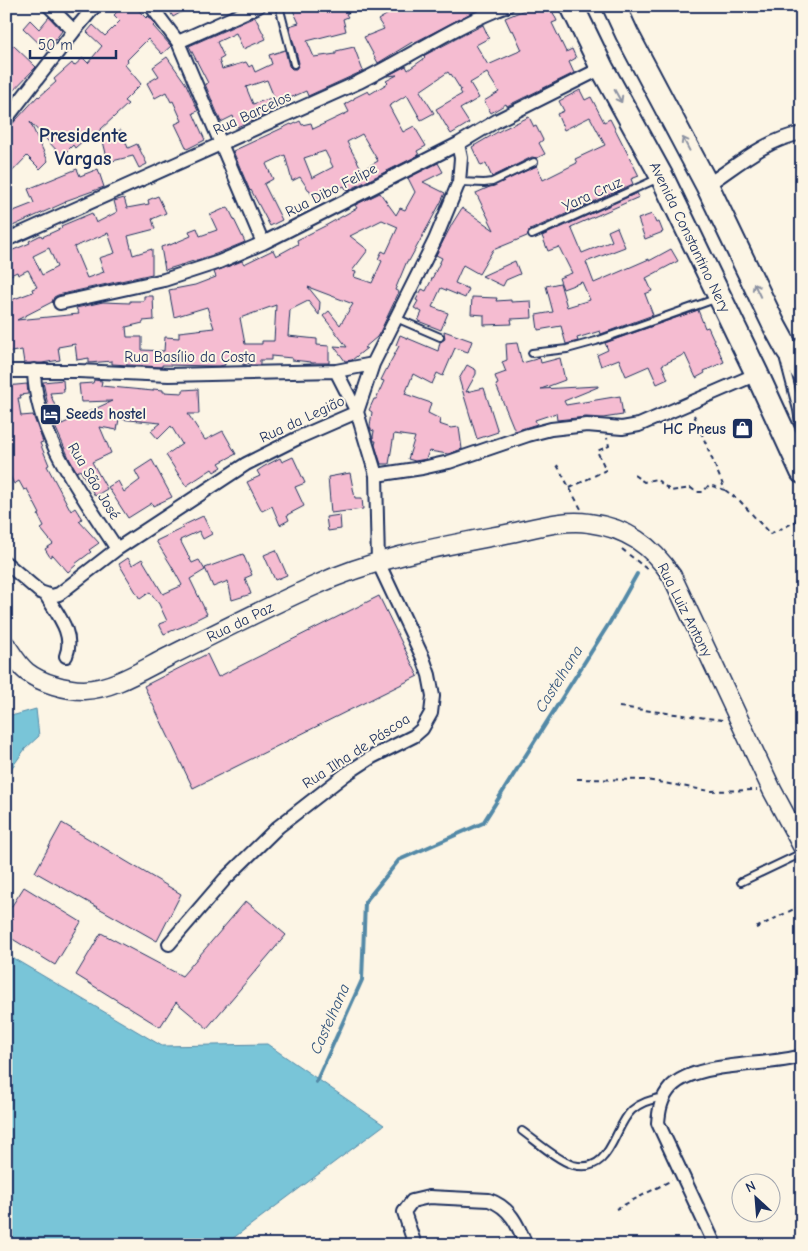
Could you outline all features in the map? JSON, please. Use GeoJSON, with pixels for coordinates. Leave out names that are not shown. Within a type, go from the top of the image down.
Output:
{"type":"FeatureCollection","features":[{"type":"Feature","properties":{"kind":"highway","name":"Avenida Constantino Nery"},"geometry":{"type":"LineString","coordinates":[[572,6],[602,68],[662,177],[802,472]]}},
{"type":"Feature","properties":{"kind":"highway"},"geometry":{"type":"LineString","coordinates":[[614,6],[707,185],[772,322],[794,345],[802,371]]}},
{"type":"Feature","properties":{"kind":"street"},"geometry":{"type":"LineString","coordinates":[[49,6],[74,31]]}},
{"type":"Feature","properties":{"kind":"street"},"geometry":{"type":"LineString","coordinates":[[6,119],[95,6]]}},
{"type":"Feature","properties":{"kind":"street"},"geometry":{"type":"LineString","coordinates":[[151,6],[178,42],[263,243]]}},
{"type":"Feature","properties":{"kind":"street"},"geometry":{"type":"LineString","coordinates":[[178,42],[259,6]]}},
{"type":"Feature","properties":{"kind":"street","name":"Rua Barcelos"},"geometry":{"type":"LineString","coordinates":[[6,240],[367,78],[450,31],[507,6]]}},
{"type":"Feature","properties":{"kind":"street","name":"Rua Dibo Felipe"},"geometry":{"type":"LineString","coordinates":[[60,303],[187,274],[263,243],[458,144],[505,116],[602,68]]}},
{"type":"Feature","properties":{"kind":"street"},"geometry":{"type":"LineString","coordinates":[[707,185],[758,150],[784,137],[802,134]]}},
{"type":"Feature","properties":{"kind":"street","name":"Rua da Legião"},"geometry":{"type":"LineString","coordinates":[[46,595],[52,596],[65,590],[117,549],[246,464],[302,436],[357,412],[373,364],[435,240],[459,182],[461,158],[458,144]]}},
{"type":"Feature","properties":{"kind":"street","name":"Rua Basílio da Costa"},"geometry":{"type":"LineString","coordinates":[[6,371],[78,371],[169,375],[336,371],[373,364]]}},
{"type":"Feature","properties":{"kind":"street","name":"Rua São José"},"geometry":{"type":"LineString","coordinates":[[34,370],[34,386],[37,401],[45,424],[66,470],[117,549]]}},
{"type":"Feature","properties":{"kind":"street","name":"Rua Ilha de Páscoa"},"geometry":{"type":"LineString","coordinates":[[169,944],[225,879],[278,826],[346,774],[372,757],[414,736],[422,729],[431,713],[433,696],[429,675],[423,658],[378,562],[376,475],[357,412],[336,371]]}},
{"type":"Feature","properties":{"kind":"street"},"geometry":{"type":"LineString","coordinates":[[376,475],[449,462],[551,429],[573,426],[622,428],[639,425],[757,374]]}},
{"type":"Feature","properties":{"kind":"street","name":"Rua Luiz Antony"},"geometry":{"type":"LineString","coordinates":[[378,562],[555,524],[588,522],[609,527],[646,545],[660,559],[672,576],[772,790],[802,846]]}},
{"type":"Feature","properties":{"kind":"street","name":"Rua da Paz"},"geometry":{"type":"LineString","coordinates":[[6,645],[27,672],[41,680],[75,690],[105,686],[124,679],[314,586],[348,571],[378,562]]}},
{"type":"Feature","properties":{"kind":"street"},"geometry":{"type":"LineString","coordinates":[[6,563],[46,595],[66,630],[69,639],[69,648],[66,656]]}},
{"type":"Feature","properties":{"kind":"street"},"geometry":{"type":"LineString","coordinates":[[715,1245],[658,1123],[659,1109],[664,1096],[671,1086],[687,1077],[710,1070],[774,1062],[802,1056]]}},
{"type":"Feature","properties":{"kind":"street"},"geometry":{"type":"LineString","coordinates":[[415,1245],[404,1212],[412,1201],[429,1197],[489,1200],[498,1203],[512,1215],[526,1245]]}},
{"type":"Feature","properties":{"kind":"lane"},"geometry":{"type":"LineString","coordinates":[[279,6],[294,64]]}},
{"type":"Feature","properties":{"kind":"lane"},"geometry":{"type":"LineString","coordinates":[[459,182],[484,184],[492,182],[534,162]]}},
{"type":"Feature","properties":{"kind":"lane","name":"Yara Cruz"},"geometry":{"type":"LineString","coordinates":[[532,235],[662,177]]}},
{"type":"Feature","properties":{"kind":"lane"},"geometry":{"type":"LineString","coordinates":[[532,353],[567,349],[596,341],[719,298]]}},
{"type":"Feature","properties":{"kind":"lane"},"geometry":{"type":"LineString","coordinates":[[396,318],[440,338]]}},
{"type":"Feature","properties":{"kind":"lane"},"geometry":{"type":"LineString","coordinates":[[772,322],[792,390],[802,442]]}},
{"type":"Feature","properties":{"kind":"lane"},"geometry":{"type":"LineString","coordinates":[[777,418],[802,442]]}},
{"type":"Feature","properties":{"kind":"lane"},"geometry":{"type":"LineString","coordinates":[[741,882],[802,853]]}},
{"type":"Feature","properties":{"kind":"lane"},"geometry":{"type":"LineString","coordinates":[[522,1132],[562,1159],[584,1166],[595,1163],[605,1156],[632,1110],[650,1099],[664,1096]]}},
{"type":"Feature","properties":{"kind":"path"},"geometry":{"type":"LineString","coordinates":[[690,404],[725,490]]}},
{"type":"Feature","properties":{"kind":"path"},"geometry":{"type":"LineString","coordinates":[[570,488],[606,470],[597,451],[609,446],[603,426]]}},
{"type":"Feature","properties":{"kind":"path"},"geometry":{"type":"LineString","coordinates":[[557,465],[588,522]]}},
{"type":"Feature","properties":{"kind":"path"},"geometry":{"type":"LineString","coordinates":[[634,475],[644,482],[656,479],[671,492],[691,488],[696,492],[703,492],[709,485],[725,490],[740,501],[770,534],[795,522],[798,513],[802,510]]}},
{"type":"Feature","properties":{"kind":"path"},"geometry":{"type":"LineString","coordinates":[[619,547],[653,574]]}},
{"type":"Feature","properties":{"kind":"path"},"geometry":{"type":"LineString","coordinates":[[619,706],[740,722]]}},
{"type":"Feature","properties":{"kind":"path"},"geometry":{"type":"LineString","coordinates":[[577,779],[646,780],[710,790],[772,790]]}},
{"type":"Feature","properties":{"kind":"path"},"geometry":{"type":"LineString","coordinates":[[756,928],[802,905]]}},
{"type":"Feature","properties":{"kind":"path"},"geometry":{"type":"LineString","coordinates":[[616,1209],[683,1174]]}},
{"type":"Feature","properties":{"kind":"water"},"geometry":{"type":"Polygon","coordinates":[[[36,709],[39,736],[25,749],[6,776],[6,713],[15,715],[36,709]]]}},
{"type":"Feature","properties":{"kind":"water"},"geometry":{"type":"Polygon","coordinates":[[[6,954],[162,1046],[267,1044],[384,1125],[224,1245],[6,1245],[6,954]]]}},
{"type":"Feature","properties":{"kind":"building"},"geometry":{"type":"Polygon","coordinates":[[[123,6],[134,6],[146,18],[148,16],[155,24],[153,26],[171,46],[162,54],[148,39],[127,60],[125,65],[141,84],[124,101],[128,104],[87,142],[85,139],[75,148],[73,145],[62,156],[30,122],[48,161],[40,169],[27,156],[6,178],[6,131],[38,96],[56,82],[54,79],[72,63],[74,66],[83,58],[88,63],[102,46],[87,32],[93,25],[105,36],[120,21],[114,15],[123,6]]]}},
{"type":"Feature","properties":{"kind":"building"},"geometry":{"type":"Polygon","coordinates":[[[167,6],[192,6],[173,17],[167,6]]]}},
{"type":"Feature","properties":{"kind":"building"},"geometry":{"type":"Polygon","coordinates":[[[291,6],[360,6],[346,14],[348,17],[343,19],[346,31],[307,41],[314,57],[336,54],[336,51],[354,47],[363,71],[308,96],[306,91],[290,98],[291,101],[276,108],[276,110],[237,127],[233,116],[221,122],[205,84],[208,83],[189,46],[255,17],[266,39],[243,49],[236,33],[217,42],[224,57],[219,60],[222,69],[246,62],[249,67],[252,65],[255,72],[272,64],[269,55],[285,50],[289,66],[292,69],[296,69],[299,63],[289,26],[299,23],[291,6]],[[267,80],[246,87],[253,104],[274,97],[267,80]]]}},
{"type":"Feature","properties":{"kind":"building"},"geometry":{"type":"Polygon","coordinates":[[[383,6],[478,6],[479,9],[414,41],[378,63],[364,37],[384,29],[378,20],[388,14],[383,6]]]}},
{"type":"Feature","properties":{"kind":"building"},"geometry":{"type":"Polygon","coordinates":[[[534,6],[550,6],[557,21],[552,23],[566,52],[572,49],[576,58],[569,62],[574,73],[507,106],[506,104],[491,113],[484,101],[499,92],[487,73],[470,83],[479,98],[460,109],[469,123],[451,134],[436,109],[462,94],[448,72],[420,91],[434,113],[421,120],[407,95],[389,106],[403,132],[414,126],[426,146],[417,151],[419,155],[347,191],[344,186],[316,201],[300,177],[292,181],[285,155],[266,164],[273,179],[264,184],[282,220],[270,226],[250,191],[233,151],[291,124],[300,121],[302,125],[311,123],[313,129],[349,112],[345,104],[368,91],[370,94],[397,75],[387,76],[406,66],[408,70],[425,58],[423,56],[483,25],[489,38],[476,45],[488,65],[522,50],[505,18],[534,6]],[[362,134],[347,142],[362,170],[378,161],[362,134]],[[325,151],[304,158],[312,178],[333,167],[325,151]]]}},
{"type":"Feature","properties":{"kind":"building"},"geometry":{"type":"Polygon","coordinates":[[[49,17],[62,31],[47,51],[23,28],[30,20],[39,29],[49,17]]]}},
{"type":"Feature","properties":{"kind":"building"},"geometry":{"type":"Polygon","coordinates":[[[13,45],[36,67],[6,98],[6,52],[13,45]]]}},
{"type":"Feature","properties":{"kind":"building"},"geometry":{"type":"Polygon","coordinates":[[[167,57],[186,84],[198,111],[193,113],[205,140],[187,149],[175,124],[182,121],[173,101],[171,102],[166,92],[155,98],[147,83],[159,76],[153,67],[167,57]]]}},
{"type":"Feature","properties":{"kind":"building"},"geometry":{"type":"Polygon","coordinates":[[[580,90],[585,100],[591,97],[604,122],[610,119],[639,176],[631,179],[633,184],[530,230],[527,236],[493,250],[479,274],[463,265],[455,283],[469,289],[465,298],[441,288],[432,307],[448,313],[441,330],[418,321],[422,312],[414,308],[418,301],[416,300],[422,289],[426,291],[442,258],[436,255],[462,208],[494,230],[476,193],[537,166],[543,180],[577,163],[575,159],[605,145],[590,117],[564,130],[557,114],[564,111],[559,101],[580,90]]]}},
{"type":"Feature","properties":{"kind":"building"},"geometry":{"type":"Polygon","coordinates":[[[529,117],[543,140],[539,143],[545,154],[537,158],[532,157],[492,177],[486,164],[481,166],[472,147],[501,130],[529,117]]]}},
{"type":"Feature","properties":{"kind":"building"},"geometry":{"type":"Polygon","coordinates":[[[121,130],[128,148],[137,144],[147,164],[139,168],[133,156],[108,162],[102,137],[121,130]]]}},
{"type":"Feature","properties":{"kind":"building"},"geometry":{"type":"Polygon","coordinates":[[[438,163],[443,172],[423,182],[445,193],[409,261],[407,261],[395,290],[399,292],[380,332],[364,348],[367,348],[352,360],[345,361],[334,346],[347,347],[323,316],[329,311],[340,325],[353,304],[308,287],[320,302],[319,315],[308,301],[290,310],[288,336],[317,339],[317,345],[329,346],[329,363],[311,363],[292,360],[292,358],[271,356],[271,360],[260,360],[260,365],[250,365],[250,363],[243,365],[242,357],[224,360],[225,365],[219,366],[162,365],[162,367],[112,364],[112,361],[89,363],[89,358],[77,360],[75,344],[58,347],[60,360],[42,363],[24,363],[22,350],[6,353],[6,302],[33,292],[32,289],[37,287],[28,270],[18,275],[17,272],[6,277],[6,253],[30,243],[29,241],[41,235],[42,237],[62,228],[61,226],[92,213],[96,223],[117,212],[114,201],[124,198],[127,208],[149,204],[148,200],[158,196],[166,213],[152,219],[155,229],[128,236],[133,255],[152,249],[152,274],[58,295],[54,297],[52,302],[17,320],[79,314],[76,308],[103,302],[130,303],[130,301],[144,301],[144,296],[153,296],[154,320],[143,321],[143,323],[126,327],[127,337],[142,337],[142,350],[164,351],[165,337],[179,338],[179,332],[214,328],[207,307],[174,317],[169,290],[195,285],[216,277],[214,272],[242,261],[244,264],[273,250],[276,256],[298,244],[297,240],[357,208],[355,205],[380,193],[396,215],[400,208],[405,210],[415,192],[408,178],[438,163]],[[382,220],[350,236],[368,250],[352,271],[356,272],[354,277],[372,283],[382,261],[378,259],[382,251],[386,253],[398,227],[382,220]],[[108,233],[74,247],[87,278],[104,272],[99,258],[115,253],[108,233]],[[49,248],[33,256],[42,275],[57,267],[49,248]],[[276,305],[240,318],[245,344],[262,344],[262,341],[274,341],[276,305]]]}},
{"type":"Feature","properties":{"kind":"building"},"geometry":{"type":"Polygon","coordinates":[[[77,169],[80,176],[98,169],[104,187],[65,201],[6,229],[6,214],[34,203],[28,189],[77,169]]]}},
{"type":"Feature","properties":{"kind":"building"},"geometry":{"type":"Polygon","coordinates":[[[637,193],[639,197],[571,227],[582,253],[612,241],[608,231],[617,227],[625,247],[586,262],[594,283],[649,259],[649,261],[671,249],[678,261],[646,278],[652,291],[645,294],[653,315],[601,334],[600,331],[577,338],[578,341],[566,344],[561,326],[538,330],[536,315],[553,312],[546,286],[560,283],[567,307],[590,300],[582,282],[563,289],[559,278],[572,273],[559,247],[548,251],[542,236],[637,193]]]}},
{"type":"Feature","properties":{"kind":"building"},"geometry":{"type":"Polygon","coordinates":[[[228,207],[245,242],[216,254],[165,270],[161,247],[191,236],[189,231],[197,228],[200,236],[217,230],[210,215],[228,207]]]}},
{"type":"Feature","properties":{"kind":"building"},"geometry":{"type":"Polygon","coordinates":[[[652,214],[656,223],[659,222],[663,232],[645,239],[638,219],[652,214]]]}},
{"type":"Feature","properties":{"kind":"building"},"geometry":{"type":"Polygon","coordinates":[[[515,261],[520,274],[506,280],[503,286],[482,276],[515,261]]]}},
{"type":"Feature","properties":{"kind":"building"},"geometry":{"type":"Polygon","coordinates":[[[472,297],[497,298],[496,301],[531,301],[532,318],[511,319],[512,324],[484,325],[484,315],[471,314],[472,297]]]}},
{"type":"Feature","properties":{"kind":"building"},"geometry":{"type":"Polygon","coordinates":[[[698,310],[705,328],[708,327],[724,362],[704,371],[705,373],[696,378],[685,354],[662,365],[668,379],[657,384],[649,366],[626,376],[619,359],[601,366],[597,355],[608,350],[605,343],[698,310]]]}},
{"type":"Feature","properties":{"kind":"building"},"geometry":{"type":"Polygon","coordinates":[[[444,331],[472,341],[468,352],[455,348],[443,376],[437,373],[432,384],[413,374],[405,394],[431,403],[428,413],[440,419],[439,424],[451,428],[459,427],[462,449],[448,454],[429,451],[426,459],[415,461],[408,459],[415,437],[394,434],[389,464],[381,464],[375,445],[376,441],[374,441],[373,437],[374,431],[371,430],[370,426],[372,412],[369,410],[384,381],[381,380],[399,346],[396,345],[400,335],[438,351],[440,342],[445,339],[444,331]]]}},
{"type":"Feature","properties":{"kind":"building"},"geometry":{"type":"Polygon","coordinates":[[[517,343],[522,363],[540,358],[541,363],[560,358],[565,380],[541,389],[598,386],[564,401],[566,405],[620,396],[623,415],[557,420],[556,413],[535,420],[537,424],[515,431],[496,385],[498,384],[495,376],[506,372],[502,362],[507,360],[506,344],[517,343]]]}},
{"type":"Feature","properties":{"kind":"building"},"geometry":{"type":"Polygon","coordinates":[[[467,365],[476,370],[476,374],[466,392],[484,388],[498,432],[477,439],[459,379],[467,365]]]}},
{"type":"Feature","properties":{"kind":"building"},"geometry":{"type":"Polygon","coordinates":[[[63,380],[64,392],[50,393],[62,424],[112,401],[81,402],[79,384],[93,383],[94,380],[102,381],[101,386],[153,391],[153,389],[163,390],[163,392],[183,393],[183,390],[198,389],[199,414],[188,414],[205,440],[223,431],[236,454],[219,463],[222,467],[214,472],[212,469],[186,486],[166,455],[182,444],[171,426],[158,439],[151,431],[161,423],[119,419],[117,430],[100,427],[111,453],[92,462],[107,489],[95,496],[80,470],[77,472],[70,460],[50,415],[43,382],[63,380]]]}},
{"type":"Feature","properties":{"kind":"building"},"geometry":{"type":"Polygon","coordinates":[[[27,384],[28,394],[20,395],[21,398],[18,398],[21,416],[33,415],[43,442],[40,443],[49,465],[47,466],[71,511],[75,508],[82,519],[79,521],[99,543],[89,550],[91,552],[68,572],[53,555],[50,557],[45,549],[53,544],[41,529],[44,527],[38,515],[40,514],[27,489],[24,490],[19,481],[14,484],[9,474],[6,475],[6,386],[27,384]]]}},
{"type":"Feature","properties":{"kind":"building"},"geometry":{"type":"Polygon","coordinates":[[[293,457],[305,483],[295,487],[304,506],[287,515],[289,520],[280,525],[272,506],[262,511],[247,482],[260,476],[257,471],[263,467],[280,458],[282,462],[293,457]]]}},
{"type":"Feature","properties":{"kind":"building"},"geometry":{"type":"Polygon","coordinates":[[[152,460],[172,497],[153,506],[152,503],[128,518],[108,487],[118,481],[124,492],[140,480],[135,471],[152,460]]]}},
{"type":"Feature","properties":{"kind":"building"},"geometry":{"type":"Polygon","coordinates":[[[350,473],[355,498],[362,498],[363,509],[331,513],[328,477],[350,473]]]}},
{"type":"Feature","properties":{"kind":"building"},"geometry":{"type":"Polygon","coordinates":[[[340,515],[341,529],[328,531],[326,517],[340,515]]]}},
{"type":"Feature","properties":{"kind":"building"},"geometry":{"type":"Polygon","coordinates":[[[203,516],[212,534],[203,539],[199,531],[180,540],[192,563],[199,560],[205,570],[190,579],[207,614],[164,634],[159,624],[167,621],[159,604],[150,592],[140,599],[119,564],[128,558],[132,565],[142,559],[163,594],[181,586],[156,541],[203,516]]]}},
{"type":"Feature","properties":{"kind":"building"},"geometry":{"type":"Polygon","coordinates":[[[276,550],[287,575],[275,580],[264,555],[276,550]]]}},
{"type":"Feature","properties":{"kind":"building"},"geometry":{"type":"Polygon","coordinates":[[[243,554],[252,575],[245,578],[251,594],[232,600],[228,581],[213,587],[205,568],[243,554]]]}},
{"type":"Feature","properties":{"kind":"building"},"geometry":{"type":"Polygon","coordinates":[[[379,596],[418,676],[193,788],[144,686],[207,654],[218,677],[379,596]]]}},
{"type":"Feature","properties":{"kind":"building"},"geometry":{"type":"Polygon","coordinates":[[[62,823],[181,894],[157,941],[35,872],[62,823]]]}},
{"type":"Feature","properties":{"kind":"building"},"geometry":{"type":"Polygon","coordinates":[[[24,887],[81,922],[55,965],[6,935],[6,915],[24,887]]]}},
{"type":"Feature","properties":{"kind":"building"},"geometry":{"type":"Polygon","coordinates":[[[246,901],[286,935],[207,1028],[176,1002],[160,1027],[76,975],[101,933],[182,976],[246,901]]]}},
{"type":"Feature","properties":{"kind":"waterway","name":"Castelhana"},"geometry":{"type":"LineString","coordinates":[[316,1082],[362,980],[365,902],[399,860],[483,823],[610,622],[637,574]]}},
{"type":"Feature","properties":{"kind":"place","name":"Seeds hostel"},"geometry":{"type":"Point","coordinates":[50,414]}},
{"type":"Feature","properties":{"kind":"place","name":"HC Pneus"},"geometry":{"type":"Point","coordinates":[742,429]}},
{"type":"Feature","properties":{"kind":"district","name":"Presidente Vargas"},"geometry":{"type":"Point","coordinates":[83,146]}}]}
